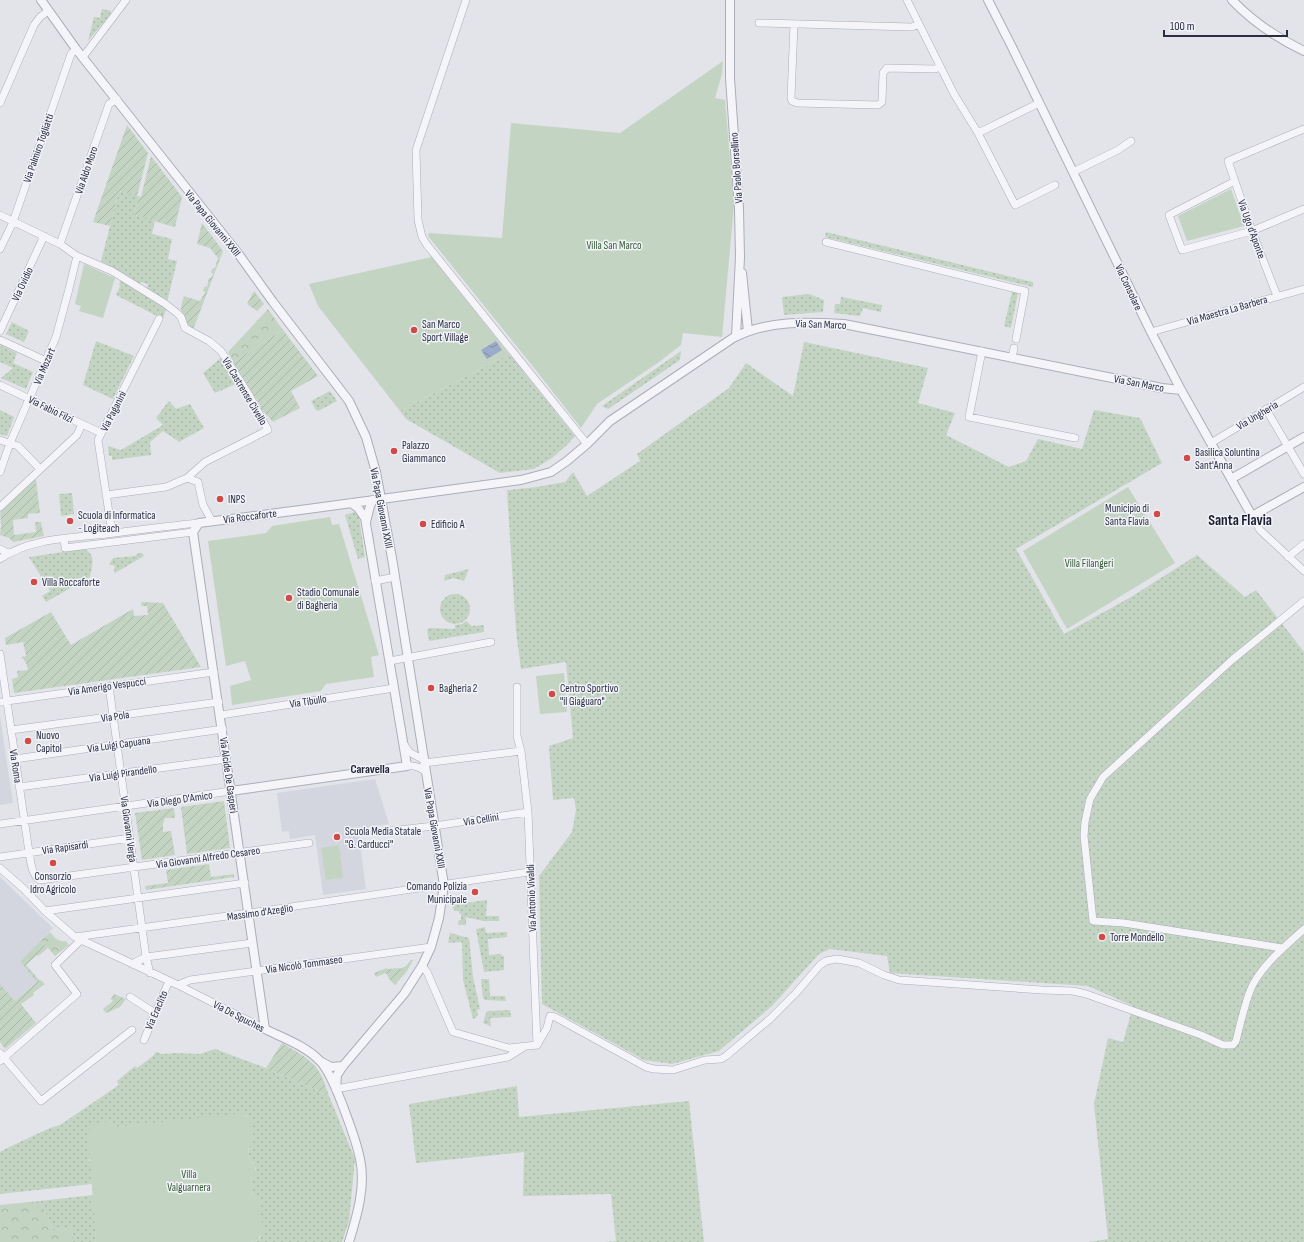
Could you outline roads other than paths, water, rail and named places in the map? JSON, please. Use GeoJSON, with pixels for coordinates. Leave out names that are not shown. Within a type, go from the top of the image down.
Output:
{"type":"FeatureCollection","features":[{"type":"Feature","properties":{"kind":"street","name":"Via Papa Giovanni XXIII"},"geometry":{"type":"LineString","coordinates":[[41,0],[76,49],[117,99],[204,213],[237,252],[278,309],[349,401],[366,437],[376,472],[377,499],[395,577],[444,885],[439,918],[431,947],[422,966],[404,994],[343,1066],[338,1075],[336,1089]]}},
{"type":"Feature","properties":{"kind":"street"},"geometry":{"type":"LineString","coordinates":[[83,57],[126,0]]}},
{"type":"Feature","properties":{"kind":"street"},"geometry":{"type":"LineString","coordinates":[[466,0],[416,150],[420,231],[427,245],[587,444]]}},
{"type":"Feature","properties":{"kind":"street","name":"Via Paolo Borsellino"},"geometry":{"type":"LineString","coordinates":[[730,0],[730,78],[740,257],[736,336]]}},
{"type":"Feature","properties":{"kind":"street"},"geometry":{"type":"LineString","coordinates":[[907,0],[954,94],[978,134],[1015,205],[1055,185]]}},
{"type":"Feature","properties":{"kind":"street","name":"Via Consolare"},"geometry":{"type":"LineString","coordinates":[[988,0],[1151,332],[1181,390],[1252,516]]}},
{"type":"Feature","properties":{"kind":"street"},"geometry":{"type":"LineString","coordinates":[[1232,0],[1244,13],[1266,30],[1304,51]]}},
{"type":"Feature","properties":{"kind":"street"},"geometry":{"type":"LineString","coordinates":[[0,103],[34,25],[48,11]]}},
{"type":"Feature","properties":{"kind":"street"},"geometry":{"type":"LineString","coordinates":[[758,23],[912,27],[919,24]]}},
{"type":"Feature","properties":{"kind":"street"},"geometry":{"type":"LineString","coordinates":[[794,24],[791,98],[792,101],[797,103],[878,105],[882,102],[883,73],[887,68],[934,69],[940,67]]}},
{"type":"Feature","properties":{"kind":"street","name":"Via Palmiro Togliatti"},"geometry":{"type":"LineString","coordinates":[[0,249],[13,222],[70,54],[76,49]]}},
{"type":"Feature","properties":{"kind":"street","name":"Via Aldo Moro"},"geometry":{"type":"LineString","coordinates":[[60,244],[109,104],[117,99]]}},
{"type":"Feature","properties":{"kind":"street"},"geometry":{"type":"LineString","coordinates":[[978,134],[1040,104]]}},
{"type":"Feature","properties":{"kind":"street","name":"Via Ugo d'Aponte"},"geometry":{"type":"LineString","coordinates":[[1278,296],[1252,231],[1228,161],[1304,129]]}},
{"type":"Feature","properties":{"kind":"street"},"geometry":{"type":"LineString","coordinates":[[1073,172],[1118,150],[1130,141]]}},
{"type":"Feature","properties":{"kind":"street"},"geometry":{"type":"LineString","coordinates":[[1235,181],[1169,215],[1182,250],[1252,231],[1304,209]]}},
{"type":"Feature","properties":{"kind":"street"},"geometry":{"type":"LineString","coordinates":[[0,215],[60,244],[77,256]]}},
{"type":"Feature","properties":{"kind":"street","name":"Via Ovidio"},"geometry":{"type":"LineString","coordinates":[[0,332],[44,236]]}},
{"type":"Feature","properties":{"kind":"street"},"geometry":{"type":"LineString","coordinates":[[826,242],[1025,291],[1016,339]]}},
{"type":"Feature","properties":{"kind":"street","name":"Via Mozart"},"geometry":{"type":"LineString","coordinates":[[0,472],[10,443],[56,337],[77,256]]}},
{"type":"Feature","properties":{"kind":"street","name":"Via Castrense Civello"},"geometry":{"type":"LineString","coordinates":[[77,256],[112,271],[164,303],[181,316],[185,328],[209,341],[221,351],[249,395],[268,430],[205,462],[187,478],[166,487],[106,495]]}},
{"type":"Feature","properties":{"kind":"street"},"geometry":{"type":"LineString","coordinates":[[740,257],[747,308],[748,331]]}},
{"type":"Feature","properties":{"kind":"street","name":"Via Maestra La Barbera"},"geometry":{"type":"LineString","coordinates":[[1151,332],[1304,289]]}},
{"type":"Feature","properties":{"kind":"street","name":"Via Paganini"},"geometry":{"type":"LineString","coordinates":[[108,543],[109,533],[106,495],[98,440],[159,319]]}},
{"type":"Feature","properties":{"kind":"street","name":"Via San Marco"},"geometry":{"type":"LineString","coordinates":[[504,482],[521,480],[551,472],[566,462],[587,444],[610,421],[736,336],[764,326],[790,323],[844,324],[1162,388],[1181,390]]}},
{"type":"Feature","properties":{"kind":"street"},"geometry":{"type":"LineString","coordinates":[[0,340],[46,360]]}},
{"type":"Feature","properties":{"kind":"street"},"geometry":{"type":"LineString","coordinates":[[1012,358],[1014,348]]}},
{"type":"Feature","properties":{"kind":"street"},"geometry":{"type":"LineString","coordinates":[[982,352],[969,417],[1075,438]]}},
{"type":"Feature","properties":{"kind":"street","name":"Via Fabio Filzi"},"geometry":{"type":"LineString","coordinates":[[0,385],[101,433]]}},
{"type":"Feature","properties":{"kind":"street","name":"Via Ungheria"},"geometry":{"type":"LineString","coordinates":[[1211,443],[1304,387]]}},
{"type":"Feature","properties":{"kind":"street"},"geometry":{"type":"LineString","coordinates":[[1266,409],[1304,474]]}},
{"type":"Feature","properties":{"kind":"street"},"geometry":{"type":"LineString","coordinates":[[0,507],[77,435],[82,424]]}},
{"type":"Feature","properties":{"kind":"street"},"geometry":{"type":"LineString","coordinates":[[1231,479],[1304,437]]}},
{"type":"Feature","properties":{"kind":"street"},"geometry":{"type":"LineString","coordinates":[[0,440],[18,446],[40,469]]}},
{"type":"Feature","properties":{"kind":"street"},"geometry":{"type":"LineString","coordinates":[[187,478],[198,482],[203,505],[212,521]]}},
{"type":"Feature","properties":{"kind":"street","name":"Via Roccaforte"},"geometry":{"type":"LineString","coordinates":[[0,559],[8,553],[24,547],[64,538],[199,523],[504,482]]}},
{"type":"Feature","properties":{"kind":"street"},"geometry":{"type":"LineString","coordinates":[[1304,487],[1252,516],[1260,530],[1304,571]]}},
{"type":"Feature","properties":{"kind":"street"},"geometry":{"type":"LineString","coordinates":[[366,524],[370,506],[377,499]]}},
{"type":"Feature","properties":{"kind":"street","name":"Via Papa Giovanni XXIII"},"geometry":{"type":"LineString","coordinates":[[351,503],[365,518],[407,766]]}},
{"type":"Feature","properties":{"kind":"street"},"geometry":{"type":"LineString","coordinates":[[64,538],[65,548],[193,532],[199,523]]}},
{"type":"Feature","properties":{"kind":"street","name":"Via Alcide De Gasperi"},"geometry":{"type":"LineString","coordinates":[[193,532],[221,715],[265,1029]]}},
{"type":"Feature","properties":{"kind":"street"},"geometry":{"type":"LineString","coordinates":[[1288,557],[1304,544]]}},
{"type":"Feature","properties":{"kind":"street"},"geometry":{"type":"LineString","coordinates":[[0,549],[8,553]]}},
{"type":"Feature","properties":{"kind":"street"},"geometry":{"type":"LineString","coordinates":[[375,581],[395,577]]}},
{"type":"Feature","properties":{"kind":"street"},"geometry":{"type":"LineString","coordinates":[[1282,948],[1124,922],[1093,921],[1084,836],[1085,822],[1090,799],[1103,777],[1232,660],[1304,601]]}},
{"type":"Feature","properties":{"kind":"street"},"geometry":{"type":"LineString","coordinates":[[390,661],[491,642]]}},
{"type":"Feature","properties":{"kind":"street","name":"Via Roma"},"geometry":{"type":"LineString","coordinates":[[0,654],[3,701],[10,730],[29,852],[35,877]]}},
{"type":"Feature","properties":{"kind":"street","name":"Via Amerigo Vespucci"},"geometry":{"type":"LineString","coordinates":[[3,701],[214,672]]}},
{"type":"Feature","properties":{"kind":"street","name":"Via Giovanni Verga"},"geometry":{"type":"LineString","coordinates":[[109,686],[146,957],[150,972]]}},
{"type":"Feature","properties":{"kind":"street","name":"Via Antonio Vivaldi"},"geometry":{"type":"LineString","coordinates":[[518,687],[518,736],[528,812],[529,872],[537,1045]]}},
{"type":"Feature","properties":{"kind":"street","name":"Via Tibullo"},"geometry":{"type":"LineString","coordinates":[[221,715],[394,688]]}},
{"type":"Feature","properties":{"kind":"street","name":"Via Pola"},"geometry":{"type":"LineString","coordinates":[[10,730],[219,702]]}},
{"type":"Feature","properties":{"kind":"street","name":"Via Luigi Capuana"},"geometry":{"type":"LineString","coordinates":[[15,759],[223,729]]}},
{"type":"Feature","properties":{"kind":"street"},"geometry":{"type":"LineString","coordinates":[[403,744],[409,752],[424,762],[521,751]]}},
{"type":"Feature","properties":{"kind":"street","name":"Via Luigi Pirandello"},"geometry":{"type":"LineString","coordinates":[[19,787],[227,759]]}},
{"type":"Feature","properties":{"kind":"street"},"geometry":{"type":"LineString","coordinates":[[407,766],[417,767],[426,772]]}},
{"type":"Feature","properties":{"kind":"street","name":"Via Diego D'Amico"},"geometry":{"type":"LineString","coordinates":[[0,824],[407,766]]}},
{"type":"Feature","properties":{"kind":"street","name":"Via Cellini"},"geometry":{"type":"LineString","coordinates":[[434,826],[528,812]]}},
{"type":"Feature","properties":{"kind":"street"},"geometry":{"type":"LineString","coordinates":[[390,831],[434,826]]}},
{"type":"Feature","properties":{"kind":"street","name":"Via Rapisardi"},"geometry":{"type":"LineString","coordinates":[[0,857],[130,838]]}},
{"type":"Feature","properties":{"kind":"street","name":"Via Giovanni Alfredo Cesareo"},"geometry":{"type":"LineString","coordinates":[[35,877],[40,880],[309,843]]}},
{"type":"Feature","properties":{"kind":"street","name":"Via De Spuches"},"geometry":{"type":"LineString","coordinates":[[0,868],[24,889],[45,911],[78,938],[178,985],[265,1029],[302,1048],[322,1062],[336,1089],[350,1126],[360,1159],[362,1177],[358,1212],[349,1242]]}},
{"type":"Feature","properties":{"kind":"street","name":"Massimo d'Azeglio"},"geometry":{"type":"LineString","coordinates":[[78,938],[529,872]]}},
{"type":"Feature","properties":{"kind":"street"},"geometry":{"type":"LineString","coordinates":[[45,911],[245,883]]}},
{"type":"Feature","properties":{"kind":"street"},"geometry":{"type":"LineString","coordinates":[[422,966],[427,972],[453,1032],[509,1048],[537,1045],[547,1028],[550,1016],[555,1017],[646,1067],[673,1070],[705,1060],[721,1059],[770,1019],[796,993],[820,965],[826,961],[837,959],[859,963],[884,975],[899,980],[1073,991],[1086,994],[1201,1035],[1224,1045],[1233,1045],[1236,1042],[1253,984],[1282,948],[1304,929]]}},
{"type":"Feature","properties":{"kind":"street"},"geometry":{"type":"LineString","coordinates":[[78,938],[55,965],[77,994],[1,1057],[41,1100],[132,1030]]}},
{"type":"Feature","properties":{"kind":"street"},"geometry":{"type":"LineString","coordinates":[[132,964],[146,957],[252,943]]}},
{"type":"Feature","properties":{"kind":"street","name":"Via Nicolò Tommaseo"},"geometry":{"type":"LineString","coordinates":[[178,985],[190,980],[431,947]]}},
{"type":"Feature","properties":{"kind":"street","name":"Via Eraclito"},"geometry":{"type":"LineString","coordinates":[[144,1040],[169,981]]}},
{"type":"Feature","properties":{"kind":"street"},"geometry":{"type":"LineString","coordinates":[[130,997],[155,1013]]}},
{"type":"Feature","properties":{"kind":"street"},"geometry":{"type":"LineString","coordinates":[[336,1089],[508,1057],[524,1047]]}},
{"type":"Feature","properties":{"kind":"street"},"geometry":{"type":"LineString","coordinates":[[322,1062],[331,1066],[343,1066]]}},
{"type":"Feature","properties":{"kind":"water"},"geometry":{"type":"Polygon","coordinates":[[[496,341],[502,350],[487,359],[481,350],[496,341]]]}},
{"type":"Feature","properties":{"kind":"place","name":"San Marco Sport Village"},"geometry":{"type":"Point","coordinates":[414,330]}},
{"type":"Feature","properties":{"kind":"place","name":"Palazzo Giammanco"},"geometry":{"type":"Point","coordinates":[394,451]}},
{"type":"Feature","properties":{"kind":"place","name":"Basilica Soluntina Sant'Anna"},"geometry":{"type":"Point","coordinates":[1187,458]}},
{"type":"Feature","properties":{"kind":"place","name":"INPS"},"geometry":{"type":"Point","coordinates":[220,499]}},
{"type":"Feature","properties":{"kind":"place","name":"Municipio di Santa Flavia"},"geometry":{"type":"Point","coordinates":[1157,514]}},
{"type":"Feature","properties":{"kind":"place","name":"Scuola di Informatica - Logiteach"},"geometry":{"type":"Point","coordinates":[70,521]}},
{"type":"Feature","properties":{"kind":"place","name":"Edificio A"},"geometry":{"type":"Point","coordinates":[423,524]}},
{"type":"Feature","properties":{"kind":"place","name":"Villa Roccaforte"},"geometry":{"type":"Point","coordinates":[34,582]}},
{"type":"Feature","properties":{"kind":"place","name":"Stadio Comunale di Bagheria"},"geometry":{"type":"Point","coordinates":[289,598]}},
{"type":"Feature","properties":{"kind":"place","name":"Bagheria 2"},"geometry":{"type":"Point","coordinates":[431,688]}},
{"type":"Feature","properties":{"kind":"place","name":"Centro Sportivo \"il Giaguaro\""},"geometry":{"type":"Point","coordinates":[552,694]}},
{"type":"Feature","properties":{"kind":"place","name":"Nuovo Capitol"},"geometry":{"type":"Point","coordinates":[28,741]}},
{"type":"Feature","properties":{"kind":"place","name":"Scuola Media Statale \"G. Carducci\""},"geometry":{"type":"Point","coordinates":[337,837]}},
{"type":"Feature","properties":{"kind":"place","name":"Consorzio Idro Agricolo"},"geometry":{"type":"Point","coordinates":[53,863]}},
{"type":"Feature","properties":{"kind":"place","name":"Comando Polizia Municipale"},"geometry":{"type":"Point","coordinates":[475,892]}},
{"type":"Feature","properties":{"kind":"place","name":"Torre Mondello"},"geometry":{"type":"Point","coordinates":[1102,937]}},
{"type":"Feature","properties":{"kind":"district","name":"Santa Flavia"},"geometry":{"type":"Point","coordinates":[1240,520]}},
{"type":"Feature","properties":{"kind":"district","name":"Caravella"},"geometry":{"type":"Point","coordinates":[370,769]}},
{"type":"Feature","properties":{"kind":"park label","name":"Villa San Marco"},"geometry":{"type":"Point","coordinates":[614,245]}},
{"type":"Feature","properties":{"kind":"park label","name":"Villa Filangeri"},"geometry":{"type":"Point","coordinates":[1089,563]}},
{"type":"Feature","properties":{"kind":"park label","name":"Villa Valguarnera"},"geometry":{"type":"Point","coordinates":[189,1180]}}]}
